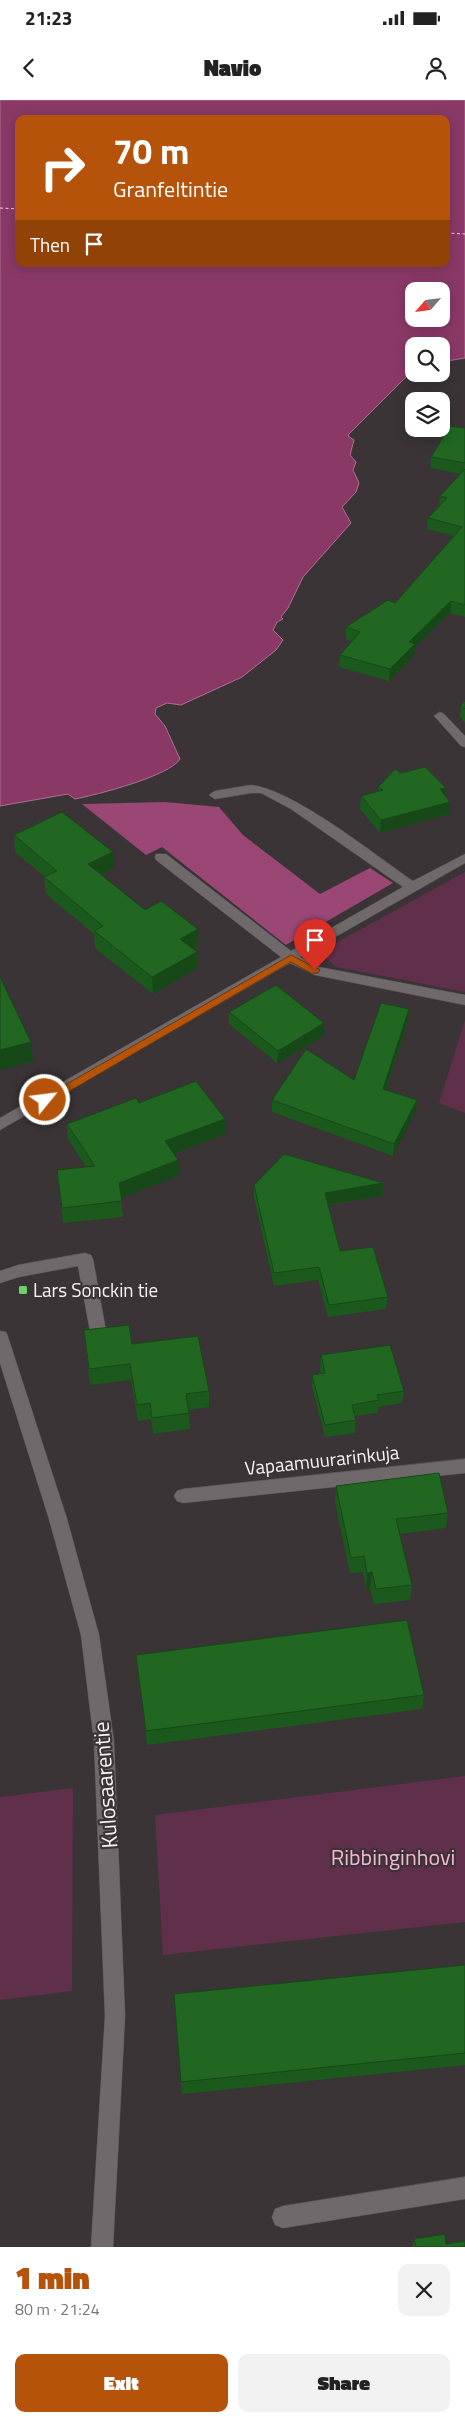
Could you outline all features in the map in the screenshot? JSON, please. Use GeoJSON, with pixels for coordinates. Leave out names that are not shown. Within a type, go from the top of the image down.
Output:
{"type":"FeatureCollection","features":[{"type":"Feature","properties":{"kind":"street"},"geometry":{"type":"LineString","coordinates":[[440,716],[465,743]]}},
{"type":"Feature","properties":{"kind":"street"},"geometry":{"type":"LineString","coordinates":[[216,795],[252,789],[264,790],[295,806],[412,887]]}},
{"type":"Feature","properties":{"kind":"street"},"geometry":{"type":"LineString","coordinates":[[161,857],[291,958],[315,970],[465,1000]]}},
{"type":"Feature","properties":{"kind":"street"},"geometry":{"type":"LineString","coordinates":[[0,1125],[465,858]]}},
{"type":"Feature","properties":{"kind":"street"},"geometry":{"type":"LineString","coordinates":[[0,1277],[18,1271],[85,1259],[98,1331]]}},
{"type":"Feature","properties":{"kind":"street","name":"Kulosaarentie"},"geometry":{"type":"LineString","coordinates":[[0,1337],[58,1519],[90,1635],[104,1742],[115,2016],[102,2247]]}},
{"type":"Feature","properties":{"kind":"street","name":"Vapaamuurarinkuja"},"geometry":{"type":"LineString","coordinates":[[182,1496],[465,1466]]}},
{"type":"Feature","properties":{"kind":"street"},"geometry":{"type":"LineString","coordinates":[[284,2217],[465,2188]]}},
{"type":"Feature","properties":{"kind":"green space"},"geometry":{"type":"Polygon","coordinates":[[[465,872],[465,992],[336,967],[326,958],[327,950],[332,945],[465,872]]]}},
{"type":"Feature","properties":{"kind":"green space"},"geometry":{"type":"Polygon","coordinates":[[[465,1020],[465,1113],[439,1103],[465,1020]]]}},
{"type":"Feature","properties":{"kind":"green space","name":"Ribbinginhovi"},"geometry":{"type":"Polygon","coordinates":[[[465,1776],[465,1922],[163,1955],[155,1815],[465,1776]]]}},
{"type":"Feature","properties":{"kind":"green space"},"geometry":{"type":"Polygon","coordinates":[[[73,1788],[72,1991],[0,2000],[0,1797],[73,1788]]]}},
{"type":"Feature","properties":{"kind":"shaded area"},"geometry":{"type":"Polygon","coordinates":[[[0,100],[465,100],[465,358],[450,360],[450,337],[405,337],[405,378],[348,436],[354,440],[350,455],[356,462],[353,470],[359,483],[356,492],[342,507],[351,523],[303,577],[288,608],[281,617],[283,619],[277,622],[273,630],[283,640],[276,650],[242,677],[181,705],[167,703],[156,708],[155,714],[165,726],[180,759],[173,765],[162,772],[132,784],[75,799],[68,794],[0,806],[0,100]]]}},
{"type":"Feature","properties":{"kind":"shaded area"},"geometry":{"type":"Polygon","coordinates":[[[165,802],[219,807],[243,835],[320,894],[370,868],[393,883],[286,945],[162,847],[146,855],[82,804],[165,802]]]}},
{"type":"Feature","properties":{"kind":"building"},"geometry":{"type":"Polygon","coordinates":[[[450,426],[465,428],[465,463],[431,457],[443,437],[450,437],[450,426]]]}},
{"type":"Feature","properties":{"kind":"building"},"geometry":{"type":"Polygon","coordinates":[[[465,469],[465,605],[451,601],[409,642],[415,644],[390,669],[340,655],[360,632],[346,627],[388,600],[395,603],[462,527],[428,518],[447,498],[440,496],[465,469]]]}},
{"type":"Feature","properties":{"kind":"building"},"geometry":{"type":"Polygon","coordinates":[[[465,701],[465,709],[461,705],[465,701]]]}},
{"type":"Feature","properties":{"kind":"building"},"geometry":{"type":"Polygon","coordinates":[[[425,767],[446,788],[440,789],[450,802],[381,820],[361,796],[383,790],[378,787],[395,769],[401,773],[425,767]]]}},
{"type":"Feature","properties":{"kind":"building"},"geometry":{"type":"Polygon","coordinates":[[[62,812],[113,852],[88,864],[145,910],[161,901],[198,929],[180,939],[197,952],[152,977],[94,931],[103,926],[44,877],[57,871],[14,835],[62,812]]]}},
{"type":"Feature","properties":{"kind":"building"},"geometry":{"type":"Polygon","coordinates":[[[0,977],[31,1042],[0,1050],[0,977]]]}},
{"type":"Feature","properties":{"kind":"building"},"geometry":{"type":"Polygon","coordinates":[[[276,985],[324,1023],[278,1051],[229,1012],[276,985]]]}},
{"type":"Feature","properties":{"kind":"building"},"geometry":{"type":"Polygon","coordinates":[[[381,1003],[409,1009],[383,1089],[417,1100],[394,1144],[272,1100],[306,1049],[354,1080],[381,1003]]]}},
{"type":"Feature","properties":{"kind":"building"},"geometry":{"type":"Polygon","coordinates":[[[196,1081],[225,1119],[165,1141],[178,1160],[119,1183],[122,1201],[62,1208],[57,1170],[95,1166],[67,1124],[136,1098],[139,1103],[196,1081]]]}},
{"type":"Feature","properties":{"kind":"building"},"geometry":{"type":"Polygon","coordinates":[[[284,1154],[383,1183],[325,1193],[340,1251],[373,1247],[388,1297],[329,1305],[319,1267],[274,1273],[254,1185],[284,1154]]]}},
{"type":"Feature","properties":{"kind":"building"},"geometry":{"type":"Polygon","coordinates":[[[129,1325],[132,1344],[198,1336],[209,1391],[186,1394],[189,1413],[152,1418],[150,1403],[137,1405],[130,1364],[89,1369],[84,1330],[129,1325]]]}},
{"type":"Feature","properties":{"kind":"building"},"geometry":{"type":"Polygon","coordinates":[[[390,1345],[404,1391],[377,1395],[379,1400],[352,1405],[356,1420],[325,1425],[312,1375],[325,1373],[321,1355],[390,1345]]]}},
{"type":"Feature","properties":{"kind":"building"},"geometry":{"type":"Polygon","coordinates":[[[439,1473],[448,1513],[396,1519],[412,1585],[376,1589],[372,1572],[367,1573],[364,1556],[351,1558],[336,1486],[439,1473]]]}},
{"type":"Feature","properties":{"kind":"building"},"geometry":{"type":"Polygon","coordinates":[[[407,1620],[424,1695],[146,1731],[136,1655],[407,1620]]]}},
{"type":"Feature","properties":{"kind":"building"},"geometry":{"type":"Polygon","coordinates":[[[465,1965],[465,2053],[181,2082],[174,1994],[465,1965]]]}},
{"type":"Feature","properties":{"kind":"building"},"geometry":{"type":"Polygon","coordinates":[[[445,2234],[446,2244],[465,2241],[465,2247],[416,2247],[414,2239],[445,2234]]]}},
{"type":"Feature","properties":{"kind":"ferry route"},"geometry":{"type":"LineString","coordinates":[[0,208],[15,209]]}},
{"type":"Feature","properties":{"kind":"ferry route"},"geometry":{"type":"LineString","coordinates":[[450,233],[465,234]]}},
{"type":"Feature","properties":{"kind":"place","name":"Lars Sonckin tie"},"geometry":{"type":"Point","coordinates":[23,1290]}},
{"type":"Feature","properties":{"kind":"route"},"geometry":{"type":"LineString","coordinates":[[45,1100],[76,1084],[291,958],[315,970]]}}]}
